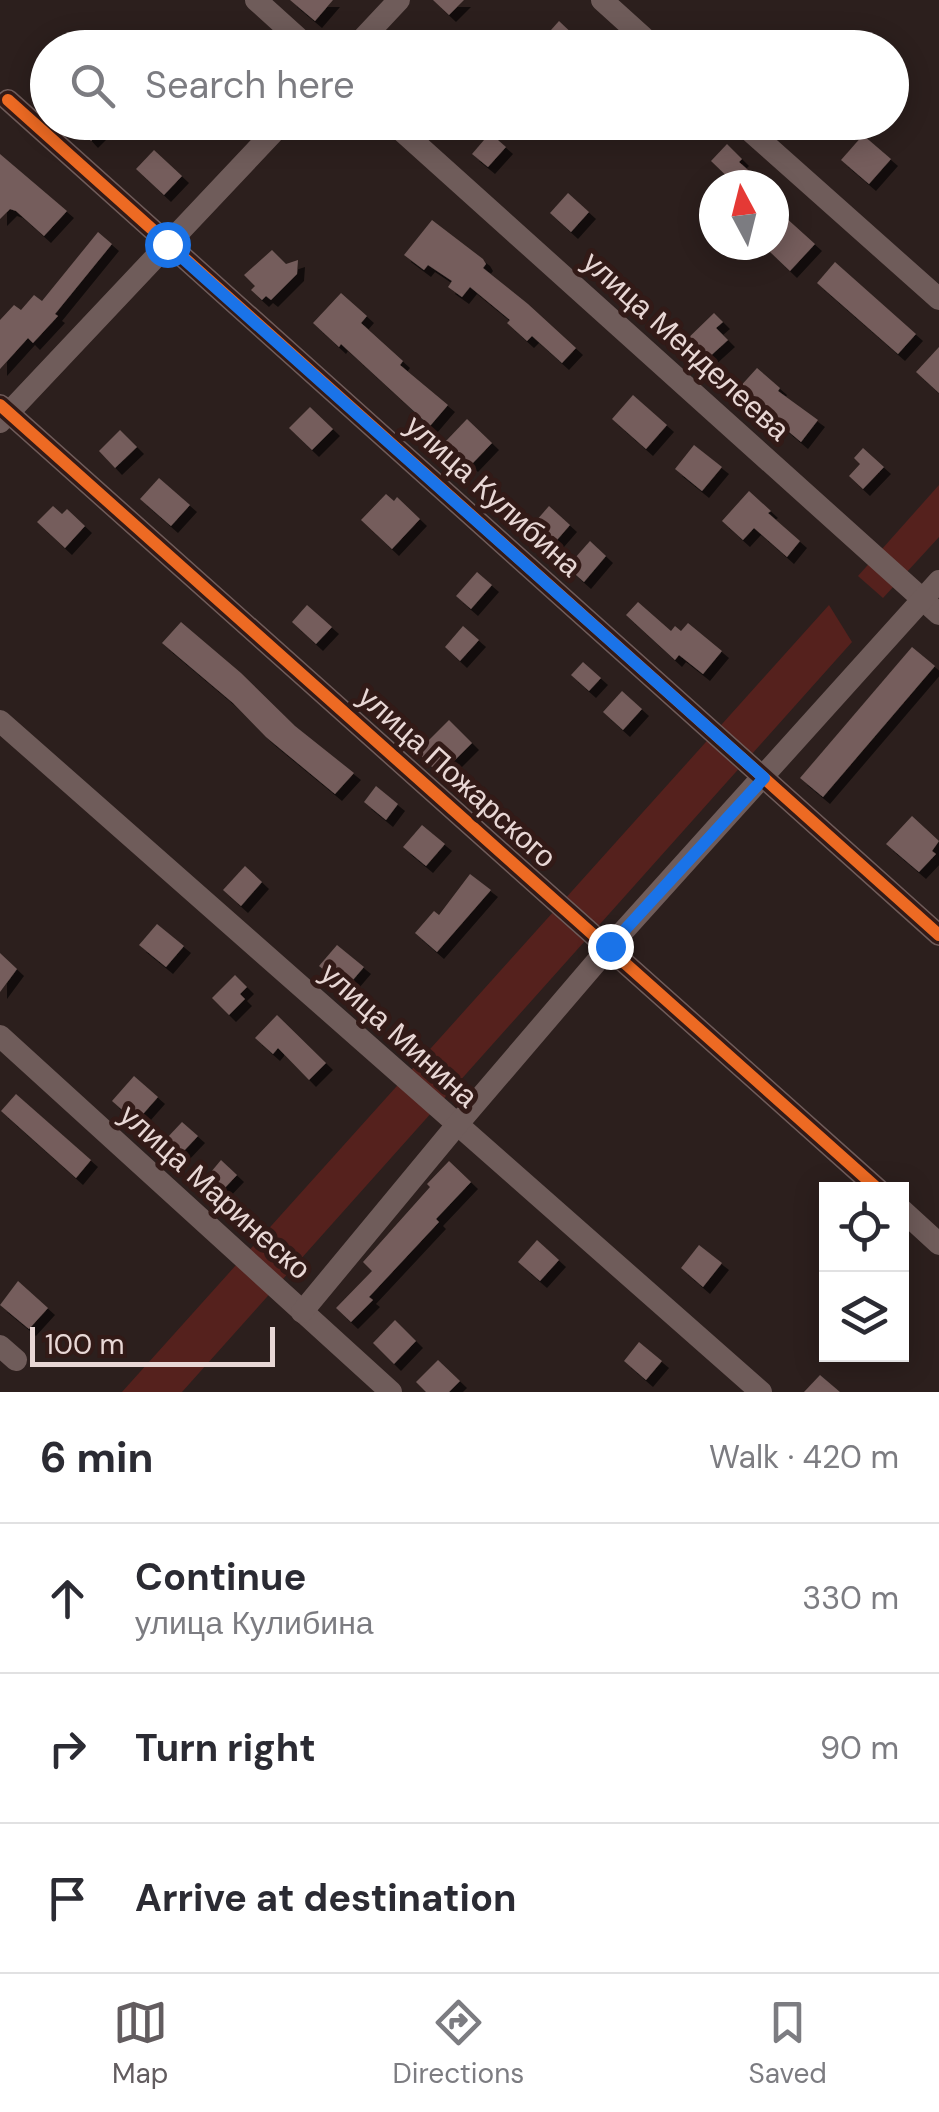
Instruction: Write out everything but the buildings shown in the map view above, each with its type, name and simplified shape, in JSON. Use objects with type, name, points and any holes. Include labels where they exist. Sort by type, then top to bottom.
[{"type":"street","points":[[256,0],[289,30]]},
{"type":"street","points":[[371,30],[399,0]]},
{"type":"street","points":[[602,0],[636,30]]},
{"type":"street","name":"улица Кулибина","points":[[8,100],[30,120]]},
{"type":"street","name":"улица Кулибина","points":[[52,140],[939,935]]},
{"type":"street","points":[[3,414],[266,140]]},
{"type":"street","name":"улица Менделеева","points":[[412,140],[931,607]]},
{"type":"street","points":[[760,140],[939,300]]},
{"type":"street","name":"улица Пожарского","points":[[3,414],[610,946],[870,1182]]},
{"type":"street","points":[[302,1312],[610,946],[764,778],[931,607],[939,582]]},
{"type":"street","name":"улица Минина","points":[[0,721],[761,1392]]},
{"type":"street","name":"улица Маринеско","points":[[0,1036],[391,1392]]},
{"type":"street","points":[[909,1216],[939,1244]]},
{"type":"shaded area","points":[[939,485],[939,537],[883,598],[858,576]]},
{"type":"shaded area","points":[[829,605],[852,642],[182,1392],[122,1392]]},
{"type":"cycle path","points":[[8,100],[30,120]]},
{"type":"cycle path","points":[[53,140],[939,935]]},
{"type":"cycle path","points":[[0,405],[870,1182]]},
{"type":"route","points":[[167,244],[764,778],[610,946]]}]
